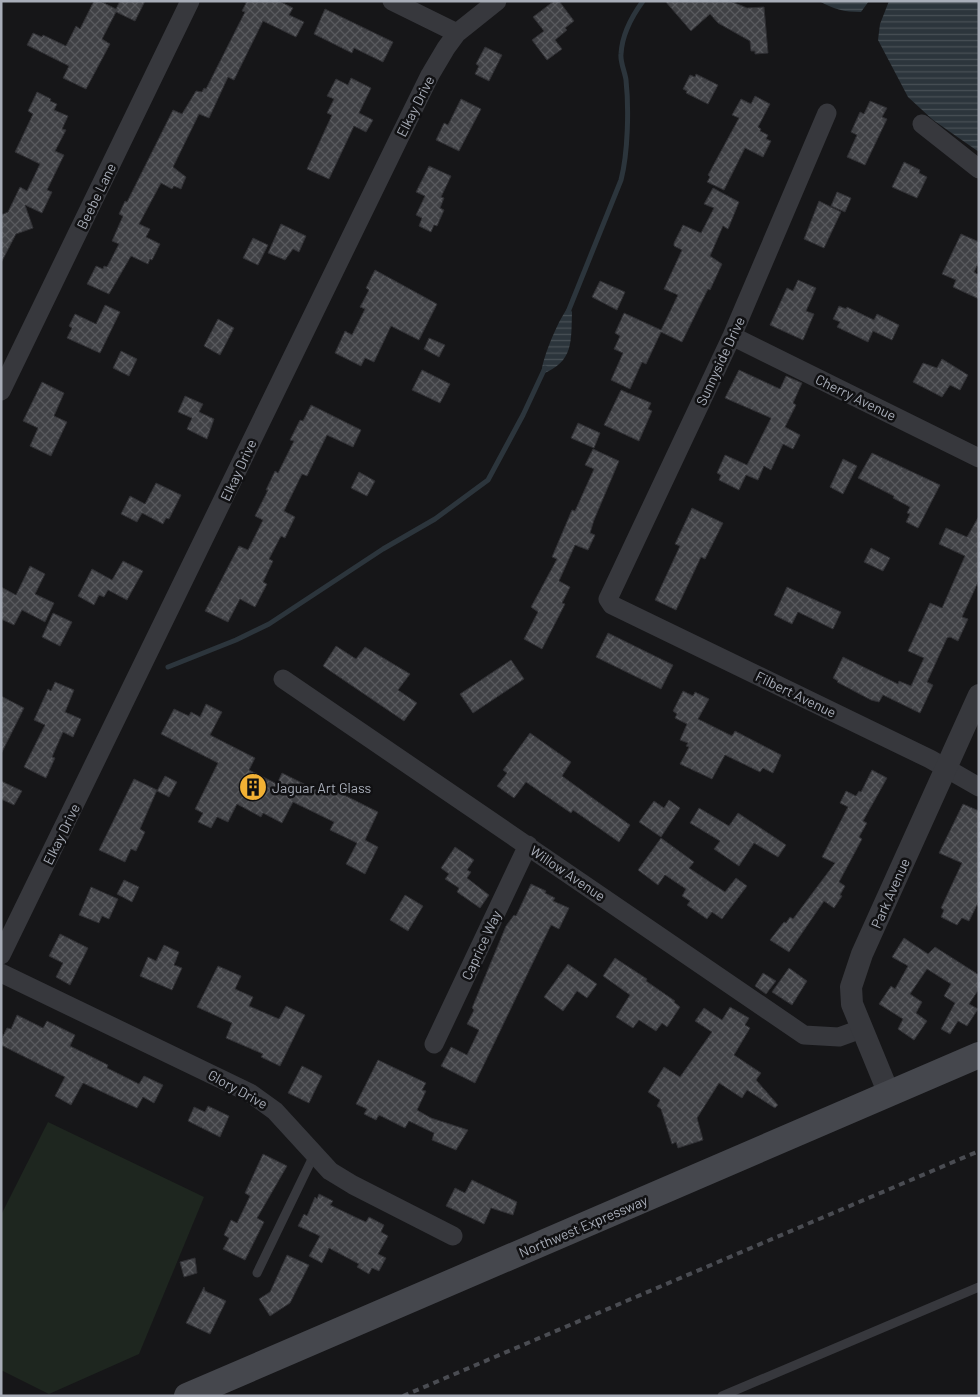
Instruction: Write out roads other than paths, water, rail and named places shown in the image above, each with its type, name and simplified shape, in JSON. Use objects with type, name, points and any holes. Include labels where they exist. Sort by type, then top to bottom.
[{"type":"main road","name":"Northwest Expressway","points":[[186,1396],[979,1055]]},
{"type":"street","name":"Beebe Lane","points":[[1,391],[190,1]]},
{"type":"street","points":[[392,1],[458,34]]},
{"type":"street","name":"Elkay Drive","points":[[1,955],[150,656],[304,330],[430,75],[446,48],[458,34],[496,1]]},
{"type":"street","name":"Sunnyside Drive","points":[[612,604],[608,599],[608,595],[732,336],[827,113]]},
{"type":"street","points":[[922,124],[979,169]]},
{"type":"street","name":"Cherry Avenue","points":[[732,336],[979,458]]},
{"type":"street","name":"Filbert Avenue","points":[[612,604],[946,768],[979,787]]},
{"type":"street","name":"Willow Avenue","points":[[283,679],[804,1035],[839,1037],[861,1029]]},
{"type":"street","name":"Park Avenue","points":[[889,1094],[861,1029],[852,1004],[850,987],[853,975],[979,695]]},
{"type":"street","name":"Caprice Way","points":[[434,1044],[528,845]]},
{"type":"street","name":"Glory Drive","points":[[1,972],[250,1093],[275,1111],[330,1171],[353,1186],[453,1236]]},
{"type":"lane","points":[[257,1273],[314,1155]]},
{"type":"lane","points":[[722,1396],[979,1287]]},
{"type":"waterway","points":[[568,312],[621,180],[628,117],[626,80],[621,57],[622,47],[628,26],[643,1]]},
{"type":"waterway","points":[[168,667],[236,640],[269,624],[383,549],[435,519],[488,480],[523,415],[545,368]]},
{"type":"railway","points":[[403,1396],[979,1151]]},
{"type":"place","name":"Jaguar Art Glass","points":[[253,787]]}]
